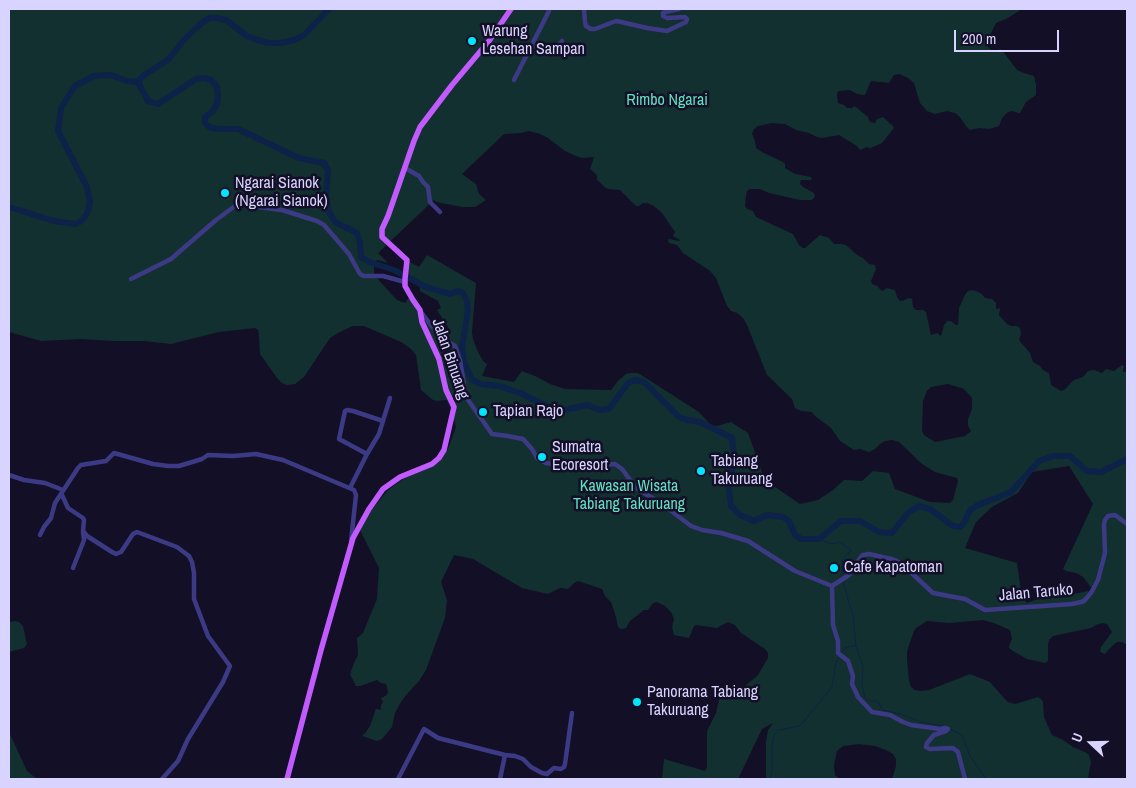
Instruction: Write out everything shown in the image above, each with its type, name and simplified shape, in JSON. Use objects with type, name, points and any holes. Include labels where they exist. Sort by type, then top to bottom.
[{"type":"main road","points":[[405,281],[407,260],[382,237],[382,232],[414,141],[420,127],[489,41],[511,9]]},
{"type":"main road","name":"Jalan Binuang","points":[[287,779],[353,538],[383,489],[400,478],[432,464],[444,450],[454,407],[446,390],[439,359],[422,322],[420,310],[408,292],[405,281]]},
{"type":"street","points":[[514,80],[549,11],[548,9]]},
{"type":"street","points":[[584,9],[586,26],[591,29],[616,21],[667,31],[686,22],[687,19],[685,17],[667,18],[663,14],[679,9]]},
{"type":"street","points":[[532,46],[554,48],[562,41]]},
{"type":"street","points":[[405,168],[419,176],[428,187],[430,202],[440,212]]},
{"type":"street","points":[[131,280],[171,259],[216,220],[235,206],[241,205],[282,210],[324,225],[344,247],[360,274],[383,276],[405,281]]},
{"type":"street","points":[[420,310],[440,336],[455,346],[460,360],[466,397],[492,434],[523,440],[537,458],[546,463],[560,465],[591,462],[616,464],[637,489],[662,504],[691,526],[748,541],[796,571],[832,586],[833,625],[838,641],[838,653],[848,661],[853,676],[852,684],[858,697],[872,712],[890,715],[911,725],[948,729],[946,732],[934,735],[926,747],[930,749],[953,748],[958,752],[965,779]]},
{"type":"street","points":[[350,488],[379,434],[390,398]]},
{"type":"street","points":[[367,454],[339,440],[343,415],[347,410],[383,421]]},
{"type":"street","points":[[40,535],[51,518],[54,506],[62,492],[81,465],[106,461],[114,453],[153,464],[168,466],[179,466],[202,459],[208,455],[233,456],[256,454],[283,460],[354,490],[356,495],[350,547]]},
{"type":"street","points":[[9,476],[45,483],[62,492],[68,508],[83,518],[84,540],[73,568]]},
{"type":"street","name":"Jalan Taruko","points":[[832,586],[852,573],[861,557],[871,554],[897,561],[934,593],[965,600],[984,610],[1072,604],[1087,598],[1098,580],[1104,553],[1105,520],[1108,516],[1115,515],[1127,524]]},
{"type":"street","points":[[83,531],[87,536],[116,554],[124,550],[133,534],[137,532],[177,547],[189,556],[194,573],[194,599],[208,636],[230,666],[188,739],[178,761],[162,779]]},
{"type":"street","points":[[398,779],[424,729],[438,738],[515,756],[523,759],[531,767],[545,774],[554,768],[564,767],[572,713]]},
{"type":"street","points":[[500,779],[505,755]]},
{"type":"green space","name":"Rimbo Ngarai","points":[[9,9],[1020,9],[1006,19],[996,23],[986,45],[994,52],[1002,50],[1017,70],[1034,76],[1036,95],[1026,102],[1020,113],[1008,112],[1002,118],[999,126],[989,129],[979,128],[970,130],[955,113],[947,111],[935,114],[927,111],[920,103],[914,83],[899,74],[894,75],[889,83],[871,81],[865,95],[857,94],[850,90],[839,91],[837,93],[838,103],[847,108],[856,107],[868,117],[870,122],[875,123],[877,119],[883,117],[894,128],[882,143],[861,150],[839,135],[817,137],[785,124],[772,123],[758,126],[752,134],[756,148],[783,162],[785,168],[795,174],[811,177],[812,179],[810,180],[801,180],[800,184],[814,193],[815,196],[811,200],[800,200],[760,189],[750,189],[747,191],[745,206],[753,211],[756,217],[793,234],[799,245],[803,248],[820,235],[829,238],[834,244],[846,245],[869,264],[875,265],[876,269],[871,281],[872,284],[882,291],[887,288],[895,290],[900,301],[912,299],[913,307],[916,310],[926,312],[931,335],[937,333],[941,336],[947,321],[958,325],[959,308],[967,292],[971,290],[976,291],[985,298],[992,299],[996,303],[996,309],[1000,308],[999,315],[1007,324],[1020,328],[1019,340],[1030,353],[1033,362],[1049,373],[1051,385],[1061,391],[1074,380],[1083,377],[1088,371],[1094,370],[1102,373],[1106,369],[1114,371],[1122,365],[1124,366],[1123,372],[1127,372],[1127,645],[1117,642],[1105,654],[1102,653],[1100,651],[1101,647],[1112,632],[1107,624],[1102,623],[1091,628],[1053,636],[1049,640],[1048,661],[1045,663],[1027,659],[1009,648],[1012,639],[1010,630],[994,623],[983,620],[949,623],[927,621],[914,631],[907,651],[909,681],[911,687],[915,690],[929,690],[970,674],[990,682],[1008,702],[1015,704],[1038,697],[1041,699],[1044,717],[1052,735],[1089,755],[1091,762],[1088,779],[892,779],[896,766],[896,759],[893,754],[875,746],[859,744],[843,746],[837,751],[834,766],[835,775],[839,779],[766,779],[766,742],[768,730],[773,723],[762,729],[738,779],[662,779],[664,759],[706,770],[707,731],[716,713],[720,695],[727,689],[745,686],[758,675],[768,658],[768,653],[765,649],[741,633],[735,625],[728,622],[717,628],[696,625],[689,638],[674,635],[672,627],[674,619],[671,612],[657,602],[630,621],[626,628],[621,629],[618,627],[611,602],[605,596],[602,589],[578,581],[568,589],[560,588],[548,594],[522,588],[473,559],[454,555],[441,582],[447,600],[445,618],[426,670],[401,702],[395,713],[392,727],[382,739],[377,741],[362,736],[370,726],[376,709],[381,710],[383,702],[381,698],[387,695],[388,692],[386,684],[377,680],[356,686],[350,674],[358,655],[357,638],[363,633],[377,599],[379,568],[360,530],[370,512],[387,491],[400,481],[434,463],[448,449],[456,427],[447,400],[433,400],[421,390],[416,355],[411,349],[403,343],[364,326],[353,326],[330,338],[304,377],[295,384],[287,385],[277,378],[260,354],[259,335],[258,330],[255,328],[219,332],[171,344],[81,339],[41,341],[9,332]],"holes":[[[529,131],[548,138],[565,151],[576,156],[582,158],[594,157],[590,169],[597,175],[597,180],[606,188],[620,190],[636,206],[647,203],[662,213],[675,232],[673,236],[680,240],[669,239],[669,243],[677,245],[683,253],[710,271],[716,278],[727,306],[731,311],[743,318],[747,325],[767,375],[792,399],[795,408],[801,411],[812,412],[831,428],[840,441],[854,450],[860,449],[869,452],[885,441],[899,442],[922,464],[935,472],[957,478],[958,481],[953,500],[950,503],[930,502],[895,489],[889,473],[873,471],[862,481],[844,480],[818,500],[800,504],[765,480],[748,433],[731,422],[717,426],[711,425],[699,412],[638,373],[626,374],[611,390],[565,389],[522,371],[514,382],[482,376],[487,364],[483,361],[477,350],[472,332],[476,283],[427,255],[419,267],[408,261],[406,274],[420,284],[420,291],[438,301],[441,308],[437,310],[450,330],[445,336],[437,331],[412,293],[405,303],[397,300],[374,275],[374,268],[377,260],[388,263],[378,253],[434,200],[462,207],[475,207],[486,200],[479,194],[476,184],[462,174],[504,134]],[[948,384],[964,389],[972,398],[972,409],[968,419],[968,426],[971,431],[965,436],[935,442],[924,435],[922,431],[923,401],[931,387]],[[1069,466],[1093,504],[1063,569],[1083,577],[1093,590],[1069,595],[1043,597],[1027,603],[1022,598],[1017,563],[965,548],[976,522],[992,507],[1018,493],[1032,472]]]},
{"type":"green space","points":[[15,621],[23,626],[27,644],[24,648],[9,652],[9,622]]},
{"type":"green space","points":[[9,732],[27,771],[37,779],[9,779]]},
{"type":"waterway","points":[[9,207],[54,221],[76,224],[87,214],[90,202],[87,187],[58,131],[61,108],[75,86],[94,76],[111,75],[127,81],[138,82],[144,75],[168,60],[183,41],[209,18],[226,20],[254,39],[268,43],[281,43],[304,35],[329,9]]},
{"type":"waterway","points":[[138,82],[148,101],[158,104],[196,79],[204,78],[211,80],[217,87],[218,95],[217,104],[213,111],[205,117],[205,123],[209,127],[238,129],[299,158],[324,163],[328,170],[326,196],[329,212],[335,222],[357,233],[361,257],[369,262],[394,270],[426,287],[450,294],[458,291],[463,293],[467,301],[468,311],[462,347],[464,362],[472,380],[481,384],[499,386],[520,393],[553,409],[564,410],[588,405],[599,410],[609,409],[628,383],[635,380],[644,382],[679,417],[700,422],[732,438],[734,455],[729,489],[731,506],[740,515],[754,521],[767,515],[783,517],[789,521],[795,535],[801,539],[819,539],[841,521],[860,521],[879,532],[892,533],[908,513],[919,506],[930,509],[953,526],[960,527],[970,510],[1011,492],[1039,461],[1053,456],[1070,456],[1087,471],[1101,472],[1127,459]]},
{"type":"waterway","points":[[819,539],[831,544],[840,542],[851,550],[842,560],[842,578]]},
{"type":"waterway","points":[[841,654],[845,648],[856,645],[853,616],[843,582]]},
{"type":"waterway","points":[[856,646],[863,667],[862,684],[865,698],[870,701],[877,701],[883,710],[921,722],[944,726]]},
{"type":"waterway","points":[[770,779],[774,735],[779,730],[800,726],[832,687],[836,663],[839,657]]},
{"type":"waterway","points":[[950,729],[962,735],[970,756],[986,779]]},
{"type":"place","name":"Warung Lesehan Sampan","points":[[472,41]]},
{"type":"place","name":"Ngarai Sianok (Ngarai Sianok)","points":[[225,193]]},
{"type":"place","name":"Tapian Rajo","points":[[483,412]]},
{"type":"place","name":"Sumatra Ecoresort","points":[[542,457]]},
{"type":"place","name":"Tabiang Takuruang","points":[[701,471]]},
{"type":"place","name":"Cafe Kapatoman","points":[[834,568]]},
{"type":"place","name":"Panorama Tabiang Takuruang","points":[[637,702]]},
{"type":"park label","name":"Kawasan Wisata Tabiang Takuruang","points":[[629,496]]}]
